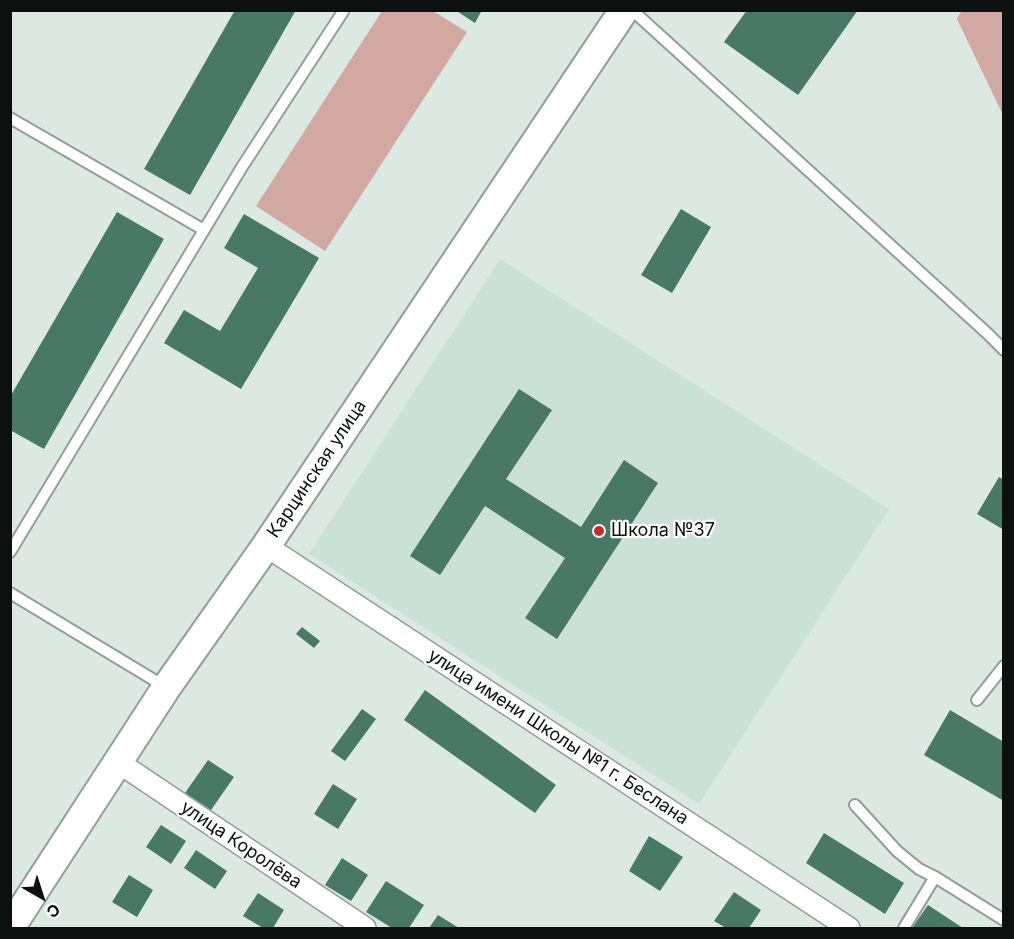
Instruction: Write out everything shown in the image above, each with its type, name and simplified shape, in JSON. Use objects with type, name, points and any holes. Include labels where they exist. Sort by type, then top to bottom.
[{"type":"main road","name":"Карцинская улица","points":[[10,928],[166,688],[266,546],[624,10]]},
{"type":"street","name":"улица имени Школы №1 г. Беслана","points":[[266,546],[849,928]]},
{"type":"street","name":"улица Королёва","points":[[118,762],[365,928]]},
{"type":"lane","points":[[10,552],[242,167],[344,10]]},
{"type":"lane","points":[[632,10],[1004,351]]},
{"type":"lane","points":[[10,118],[204,230]]},
{"type":"lane","points":[[10,593],[166,688]]},
{"type":"lane","points":[[977,700],[1004,666]]},
{"type":"lane","points":[[855,805],[897,851],[919,869],[1004,920]]},
{"type":"lane","points":[[904,928],[935,877]]},
{"type":"shaded area","points":[[382,11],[433,11],[467,32],[325,251],[256,206]]},
{"type":"shaded area","points":[[961,11],[1003,11],[1003,115],[957,19]]},
{"type":"shaded area","name":"Школа №37","points":[[500,259],[889,509],[699,804],[309,554]]},
{"type":"building","points":[[235,10],[296,10],[190,195],[144,169]]},
{"type":"building","points":[[455,10],[482,10],[475,23]]},
{"type":"building","points":[[747,10],[858,10],[798,95],[724,42]]},
{"type":"building","points":[[681,209],[711,227],[672,293],[641,275]]},
{"type":"building","points":[[117,212],[164,239],[44,449],[10,430],[10,397]]},
{"type":"building","points":[[244,214],[319,258],[241,389],[164,343],[184,310],[220,331],[258,268],[224,248]]},
{"type":"building","points":[[519,389],[552,410],[506,479],[581,527],[624,460],[658,483],[557,639],[525,618],[565,558],[485,506],[440,575],[410,556]]},
{"type":"building","points":[[999,477],[1004,480],[1004,530],[977,514]]},
{"type":"building","points":[[302,627],[320,641],[314,648],[296,634]]},
{"type":"building","points":[[425,690],[556,785],[535,813],[404,720]]},
{"type":"building","points":[[362,709],[376,719],[345,761],[331,751]]},
{"type":"building","points":[[950,710],[1004,742],[1004,801],[924,755]]},
{"type":"building","points":[[208,760],[234,777],[211,810],[185,793]]},
{"type":"building","points":[[333,784],[357,799],[338,829],[314,814]]},
{"type":"building","points":[[161,825],[186,841],[171,864],[146,847]]},
{"type":"building","points":[[824,833],[904,883],[885,914],[806,863]]},
{"type":"building","points":[[649,836],[683,857],[660,891],[629,871]]},
{"type":"building","points":[[196,850],[227,871],[215,889],[184,868]]},
{"type":"building","points":[[342,858],[368,875],[351,901],[325,885]]},
{"type":"building","points":[[129,875],[153,890],[137,917],[112,902]]},
{"type":"building","points":[[386,881],[424,905],[409,928],[392,928],[366,912]]},
{"type":"building","points":[[734,892],[761,910],[749,928],[726,928],[714,921]]},
{"type":"building","points":[[258,893],[284,910],[273,928],[263,928],[243,916]]},
{"type":"building","points":[[928,905],[963,928],[912,928]]},
{"type":"building","points":[[438,915],[459,928],[429,928]]},
{"type":"place","name":"Школа №37","points":[[599,531]]}]
